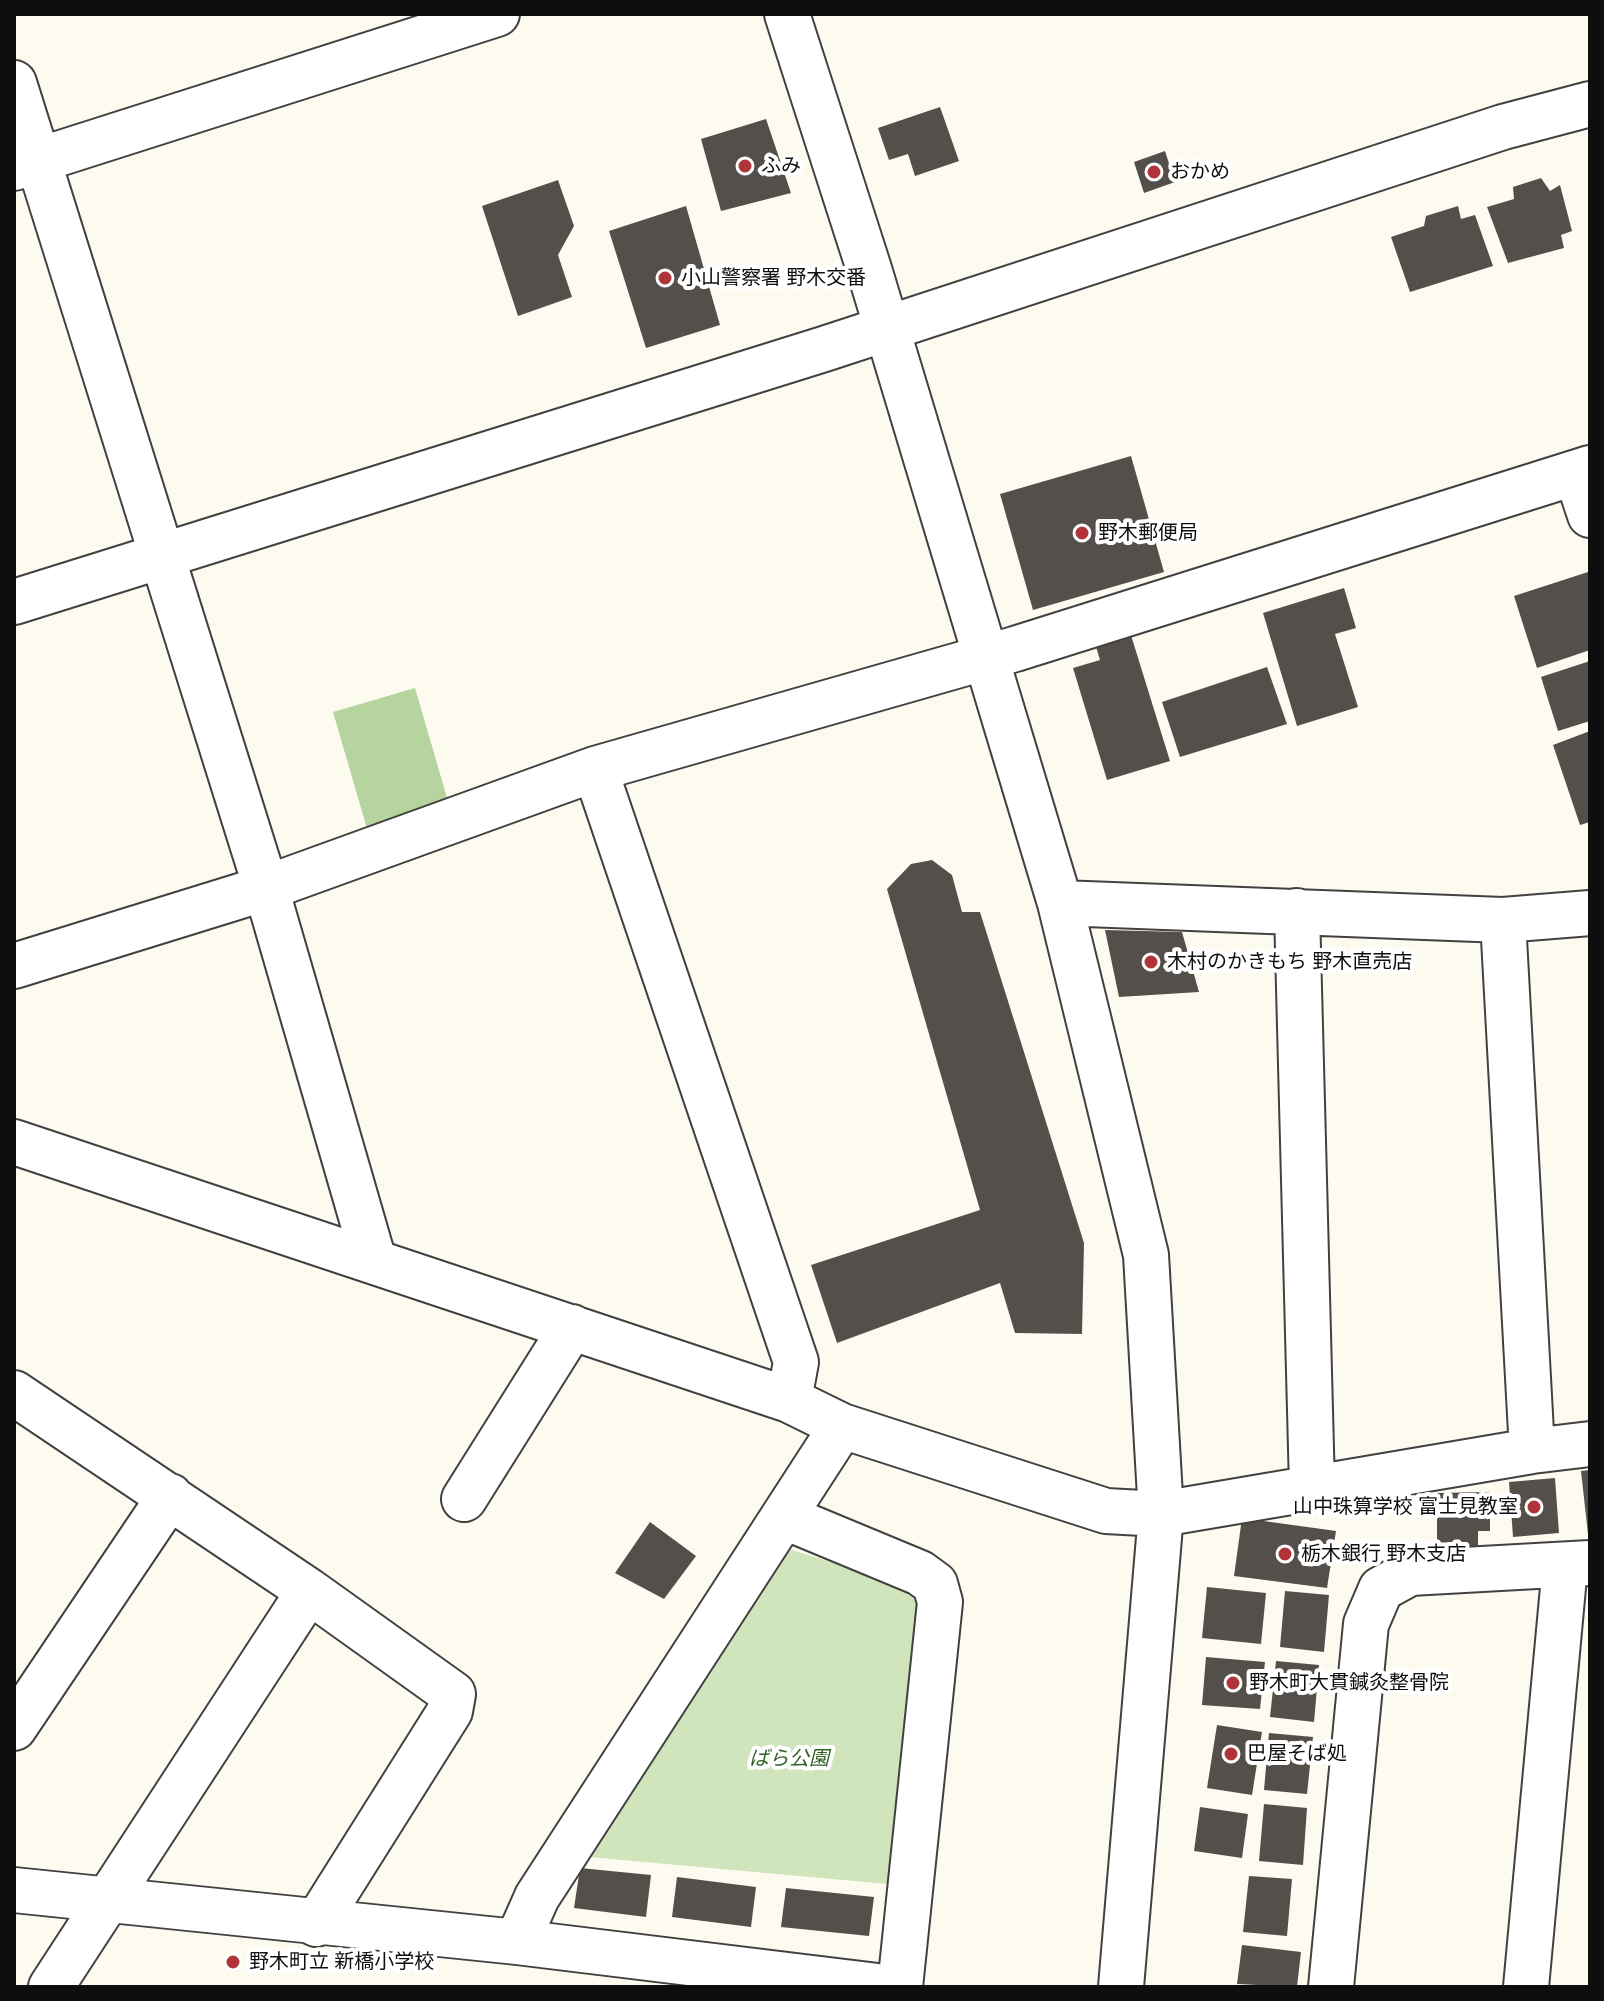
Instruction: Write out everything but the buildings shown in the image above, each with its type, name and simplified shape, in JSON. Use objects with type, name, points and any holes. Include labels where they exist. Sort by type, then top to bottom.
[{"type":"street","points":[[26,165],[497,14]]},
{"type":"street","points":[[787,14],[1060,903],[1146,1255],[1161,1514],[1121,1987]]},
{"type":"street","points":[[14,83],[26,165],[161,555],[266,888],[374,1261]]},
{"type":"street","points":[[14,602],[885,327],[1503,127],[1590,104]]},
{"type":"street","points":[[14,966],[266,888],[595,769],[985,657],[1583,471],[1590,515]]},
{"type":"street","points":[[595,769],[796,1362],[789,1400]]},
{"type":"street","points":[[1060,903],[1503,920],[1590,913]]},
{"type":"street","points":[[1297,911],[1312,1487]]},
{"type":"street","points":[[1503,920],[1532,1451]]},
{"type":"street","points":[[14,1142],[789,1400],[842,1426],[1106,1511],[1161,1514],[1532,1451],[1590,1444]]},
{"type":"street","points":[[464,1499],[572,1327]]},
{"type":"street","points":[[15,1395],[170,1496],[453,1694],[450,1711],[316,1924]]},
{"type":"street","points":[[517,1942],[537,1897],[842,1426]]},
{"type":"street","points":[[14,1728],[170,1496]]},
{"type":"street","points":[[785,1517],[920,1573],[935,1584],[940,1602],[900,1987]]},
{"type":"street","points":[[1331,1987],[1366,1624],[1381,1589],[1410,1573],[1577,1565],[1526,1987]]},
{"type":"street","points":[[51,1987],[309,1591]]},
{"type":"street","points":[[14,1890],[316,1924],[517,1942],[886,1987]]},
{"type":"green space","points":[[415,688],[450,808],[368,832],[333,712]]},
{"type":"green space","name":"ばら公園","points":[[789,1549],[904,1585],[923,1607],[887,1884],[589,1857]]},
{"type":"place","name":"ふみ","points":[[745,166]]},
{"type":"place","name":"おかめ","points":[[1154,172]]},
{"type":"place","name":"小山警察署 野木交番","points":[[665,278]]},
{"type":"place","name":"野木郵便局","points":[[1082,533]]},
{"type":"place","name":"木村のかきもち 野木直売店","points":[[1151,962]]},
{"type":"place","name":"山中珠算学校 富士見教室","points":[[1534,1507]]},
{"type":"place","name":"栃木銀行 野木支店","points":[[1285,1554]]},
{"type":"place","name":"野木町大貫鍼灸整骨院","points":[[1233,1683]]},
{"type":"place","name":"巴屋そば処","points":[[1231,1754]]},
{"type":"place","name":"野木町立 新橋小学校","points":[[233,1962]]}]
